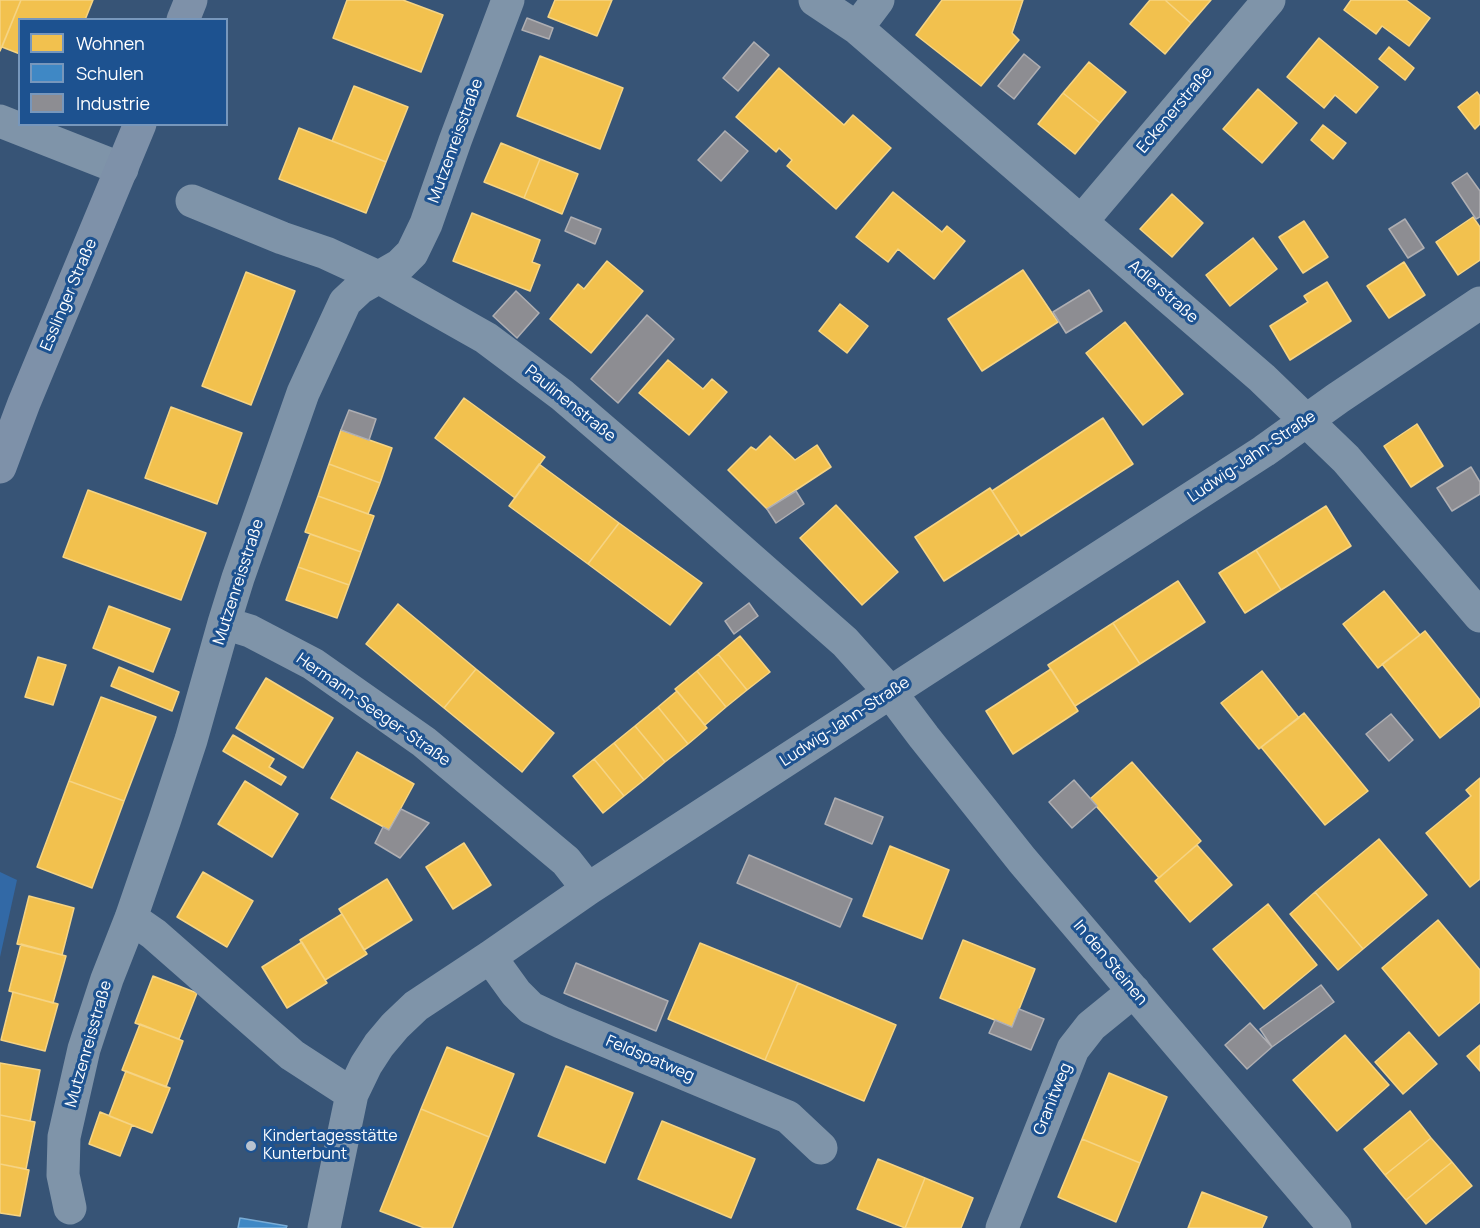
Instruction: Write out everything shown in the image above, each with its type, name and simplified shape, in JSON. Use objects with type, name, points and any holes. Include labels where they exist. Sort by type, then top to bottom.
[{"type":"main road","points":[[184,18],[191,0]]},
{"type":"main road","name":"Esslinger Straße","points":[[0,467],[24,403],[139,126]]},
{"type":"street","name":"Mutzenreisstraße","points":[[70,1208],[63,1175],[64,1137],[84,1049],[106,979],[131,918],[191,740],[224,623],[303,393],[345,302],[360,288],[400,265],[412,253],[426,225],[458,131],[508,0]]},
{"type":"street","name":"Adlerstraße","points":[[815,0],[857,28],[1262,378],[1346,459],[1480,616]]},
{"type":"street","points":[[857,28],[878,0]]},
{"type":"street","name":"Eckenerstraße","points":[[1082,222],[1269,0]]},
{"type":"street","points":[[0,121],[122,169]]},
{"type":"street","name":"Paulinenstraße","points":[[192,201],[282,238],[326,253],[378,277],[486,338],[562,395],[661,480],[845,642],[890,692]]},
{"type":"street","name":"Ludwig-Jahn-Straße","points":[[324,1228],[352,1094],[366,1065],[395,1026],[416,1006],[890,692],[1264,451],[1306,420],[1480,303]]},
{"type":"street","name":"Hermann-Seeger-Straße","points":[[224,623],[250,631],[313,664],[424,742],[566,861],[588,890]]},
{"type":"street","name":"In den Steinen","points":[[890,692],[1022,860],[1335,1228]]},
{"type":"street","points":[[131,918],[154,934],[292,1055],[352,1094]]},
{"type":"street","name":"Feldspatweg","points":[[490,957],[516,993],[531,1008],[788,1117],[821,1148]]},
{"type":"street","name":"Granitweg","points":[[1002,1228],[1073,1049],[1091,1026],[1134,991]]},
{"type":"shaded area","points":[[0,872],[17,880],[0,957]]},
{"type":"building: Wohnen","points":[[0,0],[21,0],[0,51]]},
{"type":"building: Wohnen","points":[[21,0],[93,0],[86,18],[18,18],[18,53],[2,47]]},
{"type":"building: Wohnen","points":[[347,0],[403,0],[443,15],[421,72],[333,38]]},
{"type":"building: Wohnen","points":[[555,0],[612,0],[597,36],[548,17]]},
{"type":"building: Wohnen","points":[[942,0],[1023,0],[1012,33],[1019,40],[981,86],[916,35]]},
{"type":"building: Wohnen","points":[[1150,0],[1165,0],[1191,23],[1165,54],[1130,24]]},
{"type":"building: Wohnen","points":[[1165,0],[1211,0],[1191,23]]},
{"type":"building: Wohnen","points":[[1351,0],[1406,0],[1430,18],[1409,46],[1382,26],[1376,34],[1344,10]]},
{"type":"building: Wohnen","points":[[1319,38],[1378,87],[1356,113],[1335,95],[1324,108],[1287,77]]},
{"type":"building: Wohnen","points":[[1389,47],[1414,68],[1405,80],[1379,59]]},
{"type":"building: Wohnen","points":[[540,56],[623,88],[600,149],[517,116]]},
{"type":"building: Wohnen","points":[[1089,62],[1126,92],[1100,123],[1063,93]]},
{"type":"building: Wohnen","points":[[779,68],[844,125],[853,115],[891,148],[836,209],[787,166],[792,160],[779,148],[776,152],[736,117]]},
{"type":"building: Wohnen","points":[[354,86],[408,107],[386,162],[332,141]]},
{"type":"building: Wohnen","points":[[1258,89],[1297,123],[1262,163],[1223,129]]},
{"type":"building: Wohnen","points":[[1477,92],[1480,96],[1480,124],[1475,129],[1458,107]]},
{"type":"building: Wohnen","points":[[1063,93],[1100,123],[1075,154],[1038,124]]},
{"type":"building: Wohnen","points":[[1323,125],[1346,143],[1333,159],[1311,140]]},
{"type":"building: Wohnen","points":[[299,128],[386,162],[366,213],[279,179]]},
{"type":"building: Wohnen","points":[[501,143],[540,159],[524,198],[484,182]]},
{"type":"building: Wohnen","points":[[540,159],[578,174],[562,214],[524,198]]},
{"type":"building: Wohnen","points":[[893,192],[942,232],[947,226],[965,241],[934,279],[898,249],[888,262],[856,237]]},
{"type":"building: Wohnen","points":[[1172,194],[1203,223],[1172,257],[1140,229]]},
{"type":"building: Wohnen","points":[[472,213],[540,240],[532,262],[540,265],[530,291],[453,261]]},
{"type":"building: Wohnen","points":[[1473,217],[1480,227],[1480,260],[1458,275],[1436,242]]},
{"type":"building: Wohnen","points":[[1304,221],[1328,257],[1303,273],[1279,237]]},
{"type":"building: Wohnen","points":[[1253,238],[1277,269],[1230,306],[1206,275]]},
{"type":"building: Wohnen","points":[[607,261],[643,291],[591,353],[550,319],[578,284],[584,289]]},
{"type":"building: Wohnen","points":[[1404,262],[1425,295],[1389,318],[1367,286]]},
{"type":"building: Wohnen","points":[[1023,270],[1058,322],[982,371],[948,319]]},
{"type":"building: Wohnen","points":[[246,272],[295,291],[251,405],[202,386]]},
{"type":"building: Wohnen","points":[[1327,282],[1351,321],[1290,360],[1270,326],[1308,302],[1304,296]]},
{"type":"building: Wohnen","points":[[840,304],[868,326],[847,353],[819,331]]},
{"type":"building: Wohnen","points":[[1125,322],[1183,394],[1143,425],[1086,353]]},
{"type":"building: Wohnen","points":[[668,360],[703,389],[712,379],[727,392],[689,435],[639,393]]},
{"type":"building: Wohnen","points":[[464,398],[545,457],[515,498],[435,438]]},
{"type":"building: Wohnen","points":[[171,407],[242,433],[217,504],[145,478]]},
{"type":"building: Wohnen","points":[[1103,418],[1133,464],[1021,536],[992,491]]},
{"type":"building: Wohnen","points":[[1417,424],[1443,466],[1411,487],[1384,446]]},
{"type":"building: Wohnen","points":[[341,430],[392,448],[380,483],[329,464]]},
{"type":"building: Wohnen","points":[[770,436],[795,460],[817,445],[831,467],[767,509],[728,470],[751,447],[756,450]]},
{"type":"building: Wohnen","points":[[329,464],[380,483],[368,514],[318,496]]},
{"type":"building: Wohnen","points":[[539,464],[619,523],[588,564],[509,506]]},
{"type":"building: Wohnen","points":[[990,488],[1019,533],[944,581],[915,537]]},
{"type":"building: Wohnen","points":[[88,490],[206,533],[181,600],[63,557]]},
{"type":"building: Wohnen","points":[[318,496],[374,516],[361,552],[305,532]]},
{"type":"building: Wohnen","points":[[836,505],[898,572],[862,605],[800,538]]},
{"type":"building: Wohnen","points":[[1326,506],[1351,546],[1281,590],[1256,550]]},
{"type":"building: Wohnen","points":[[619,523],[702,583],[670,625],[588,564]]},
{"type":"building: Wohnen","points":[[310,534],[361,552],[349,585],[298,567]]},
{"type":"building: Wohnen","points":[[1256,550],[1281,590],[1245,613],[1219,573]]},
{"type":"building: Wohnen","points":[[298,567],[349,585],[337,618],[286,600]]},
{"type":"building: Wohnen","points":[[1178,581],[1205,622],[1140,664],[1113,623]]},
{"type":"building: Wohnen","points":[[1384,591],[1420,635],[1378,668],[1343,624]]},
{"type":"building: Wohnen","points":[[398,604],[476,669],[444,708],[366,644]]},
{"type":"building: Wohnen","points":[[109,606],[170,629],[153,672],[93,648]]},
{"type":"building: Wohnen","points":[[1113,623],[1140,664],[1075,706],[1048,665]]},
{"type":"building: Wohnen","points":[[1425,631],[1480,700],[1480,706],[1440,738],[1382,664]]},
{"type":"building: Wohnen","points":[[740,636],[770,672],[747,690],[718,654]]},
{"type":"building: Wohnen","points":[[718,654],[747,690],[726,707],[697,671]]},
{"type":"building: Wohnen","points":[[38,657],[66,665],[53,705],[25,697]]},
{"type":"building: Wohnen","points":[[119,667],[179,692],[172,711],[111,686]]},
{"type":"building: Wohnen","points":[[476,669],[554,733],[522,772],[444,708]]},
{"type":"building: Wohnen","points":[[1051,669],[1078,711],[1013,754],[986,711]]},
{"type":"building: Wohnen","points":[[697,671],[726,707],[705,725],[675,689]]},
{"type":"building: Wohnen","points":[[1262,671],[1299,718],[1259,749],[1221,703]]},
{"type":"building: Wohnen","points":[[266,678],[333,718],[303,768],[236,728]]},
{"type":"building: Wohnen","points":[[677,691],[707,728],[688,744],[658,707]]},
{"type":"building: Wohnen","points":[[101,697],[156,717],[124,801],[69,781]]},
{"type":"building: Wohnen","points":[[658,707],[688,744],[665,762],[635,726]]},
{"type":"building: Wohnen","points":[[1304,713],[1368,791],[1325,825],[1261,747]]},
{"type":"building: Wohnen","points":[[635,726],[665,762],[644,780],[614,743]]},
{"type":"building: Wohnen","points":[[233,735],[274,759],[269,767],[286,777],[281,785],[223,751]]},
{"type":"building: Wohnen","points":[[614,743],[644,780],[624,796],[594,759]]},
{"type":"building: Wohnen","points":[[357,752],[414,784],[389,830],[331,798]]},
{"type":"building: Wohnen","points":[[594,759],[624,796],[603,813],[573,776]]},
{"type":"building: Wohnen","points":[[1132,762],[1201,841],[1159,878],[1090,799]]},
{"type":"building: Wohnen","points":[[1480,778],[1480,879],[1470,887],[1426,833],[1471,796],[1466,790]]},
{"type":"building: Wohnen","points":[[69,781],[124,801],[92,888],[37,867]]},
{"type":"building: Wohnen","points":[[245,781],[298,814],[272,857],[218,824]]},
{"type":"building: Wohnen","points":[[1379,839],[1427,895],[1363,949],[1315,892]]},
{"type":"building: Wohnen","points":[[464,843],[491,885],[453,909],[426,867]]},
{"type":"building: Wohnen","points":[[1197,845],[1232,885],[1190,922],[1155,881]]},
{"type":"building: Wohnen","points":[[890,846],[949,870],[922,939],[863,916]]},
{"type":"building: Wohnen","points":[[203,872],[253,901],[227,947],[177,917]]},
{"type":"building: Wohnen","points":[[387,879],[412,920],[364,950],[339,909]]},
{"type":"building: Wohnen","points":[[1315,892],[1363,949],[1338,970],[1290,914]]},
{"type":"building: Wohnen","points":[[29,896],[74,908],[62,955],[17,944]]},
{"type":"building: Wohnen","points":[[1268,904],[1317,965],[1264,1009],[1213,949]]},
{"type":"building: Wohnen","points":[[342,914],[367,954],[325,980],[300,940]]},
{"type":"building: Wohnen","points":[[1438,920],[1480,970],[1480,1002],[1439,1036],[1382,968]]},
{"type":"building: Wohnen","points":[[963,940],[1035,969],[1012,1027],[940,998]]},
{"type":"building: Wohnen","points":[[302,942],[327,983],[287,1008],[262,967]]},
{"type":"building: Wohnen","points":[[700,943],[798,983],[765,1060],[668,1019]]},
{"type":"building: Wohnen","points":[[21,944],[66,956],[53,1003],[9,991]]},
{"type":"building: Wohnen","points":[[153,976],[197,993],[179,1039],[135,1023]]},
{"type":"building: Wohnen","points":[[798,983],[896,1025],[864,1101],[765,1060]]},
{"type":"building: Wohnen","points":[[13,992],[58,1004],[45,1051],[1,1040]]},
{"type":"building: Wohnen","points":[[140,1024],[183,1041],[166,1087],[122,1070]]},
{"type":"building: Wohnen","points":[[1409,1032],[1437,1064],[1403,1094],[1375,1062]]},
{"type":"building: Wohnen","points":[[1345,1035],[1389,1085],[1337,1131],[1293,1080]]},
{"type":"building: Wohnen","points":[[1480,1045],[1480,1071],[1467,1056]]},
{"type":"building: Wohnen","points":[[447,1047],[514,1074],[489,1137],[421,1109]]},
{"type":"building: Wohnen","points":[[0,1063],[40,1070],[30,1121],[0,1115]]},
{"type":"building: Wohnen","points":[[566,1066],[633,1093],[605,1163],[538,1136]]},
{"type":"building: Wohnen","points":[[126,1071],[170,1088],[152,1133],[109,1116]]},
{"type":"building: Wohnen","points":[[1109,1073],[1167,1097],[1140,1163],[1082,1139]]},
{"type":"building: Wohnen","points":[[421,1109],[489,1137],[452,1228],[424,1228],[380,1211]]},
{"type":"building: Wohnen","points":[[1410,1111],[1431,1138],[1385,1175],[1364,1149]]},
{"type":"building: Wohnen","points":[[100,1112],[132,1125],[120,1156],[89,1144]]},
{"type":"building: Wohnen","points":[[0,1115],[35,1122],[26,1169],[0,1164]]},
{"type":"building: Wohnen","points":[[662,1121],[755,1159],[731,1218],[638,1179]]},
{"type":"building: Wohnen","points":[[1431,1138],[1452,1162],[1406,1200],[1385,1175]]},
{"type":"building: Wohnen","points":[[1082,1139],[1140,1163],[1116,1222],[1058,1197]]},
{"type":"building: Wohnen","points":[[878,1159],[925,1178],[905,1228],[857,1209]]},
{"type":"building: Wohnen","points":[[1452,1162],[1472,1186],[1426,1224],[1406,1200]]},
{"type":"building: Wohnen","points":[[0,1164],[29,1170],[20,1216],[0,1213]]},
{"type":"building: Wohnen","points":[[925,1178],[973,1198],[961,1228],[905,1228]]},
{"type":"building: Wohnen","points":[[1202,1192],[1267,1217],[1262,1228],[1188,1228]]},
{"type":"building: Schulen","points":[[240,1218],[287,1226],[286,1228],[238,1228]]},
{"type":"building: Industrie","points":[[527,18],[553,28],[549,39],[522,30]]},
{"type":"building: Industrie","points":[[754,42],[769,55],[738,91],[723,78]]},
{"type":"building: Industrie","points":[[1024,54],[1040,67],[1014,99],[998,86]]},
{"type":"building: Industrie","points":[[725,131],[748,151],[721,181],[698,160]]},
{"type":"building: Industrie","points":[[1467,173],[1480,191],[1480,217],[1476,219],[1452,183]]},
{"type":"building: Industrie","points":[[571,217],[601,229],[595,244],[565,231]]},
{"type":"building: Industrie","points":[[1405,219],[1424,248],[1408,258],[1389,229]]},
{"type":"building: Industrie","points":[[1089,290],[1102,311],[1066,333],[1053,312]]},
{"type":"building: Industrie","points":[[516,291],[539,313],[517,338],[493,316]]},
{"type":"building: Industrie","points":[[647,315],[674,339],[618,403],[591,379]]},
{"type":"building: Industrie","points":[[349,410],[376,419],[369,440],[341,430]]},
{"type":"building: Industrie","points":[[1471,467],[1480,482],[1480,494],[1452,511],[1437,488]]},
{"type":"building: Industrie","points":[[796,491],[804,504],[776,523],[767,509]]},
{"type":"building: Industrie","points":[[749,603],[758,616],[734,634],[725,621]]},
{"type":"building: Industrie","points":[[1391,714],[1413,740],[1389,761],[1366,734]]},
{"type":"building: Industrie","points":[[1074,780],[1097,806],[1072,828],[1049,802]]},
{"type":"building: Industrie","points":[[835,798],[883,817],[872,844],[825,824]]},
{"type":"building: Industrie","points":[[401,809],[429,823],[400,858],[375,843],[383,827],[389,830]]},
{"type":"building: Industrie","points":[[749,855],[852,899],[840,927],[737,883]]},
{"type":"building: Industrie","points":[[576,963],[668,1001],[656,1031],[564,993]]},
{"type":"building: Industrie","points":[[1321,985],[1334,1002],[1272,1047],[1260,1029]]},
{"type":"building: Industrie","points":[[1019,1009],[1044,1019],[1031,1050],[989,1033],[995,1020],[1012,1027]]},
{"type":"building: Industrie","points":[[1250,1023],[1272,1047],[1247,1069],[1225,1045]]},
{"type":"place","name":"Kindertagesstätte Kunterbunt","points":[[251,1146]]}]
